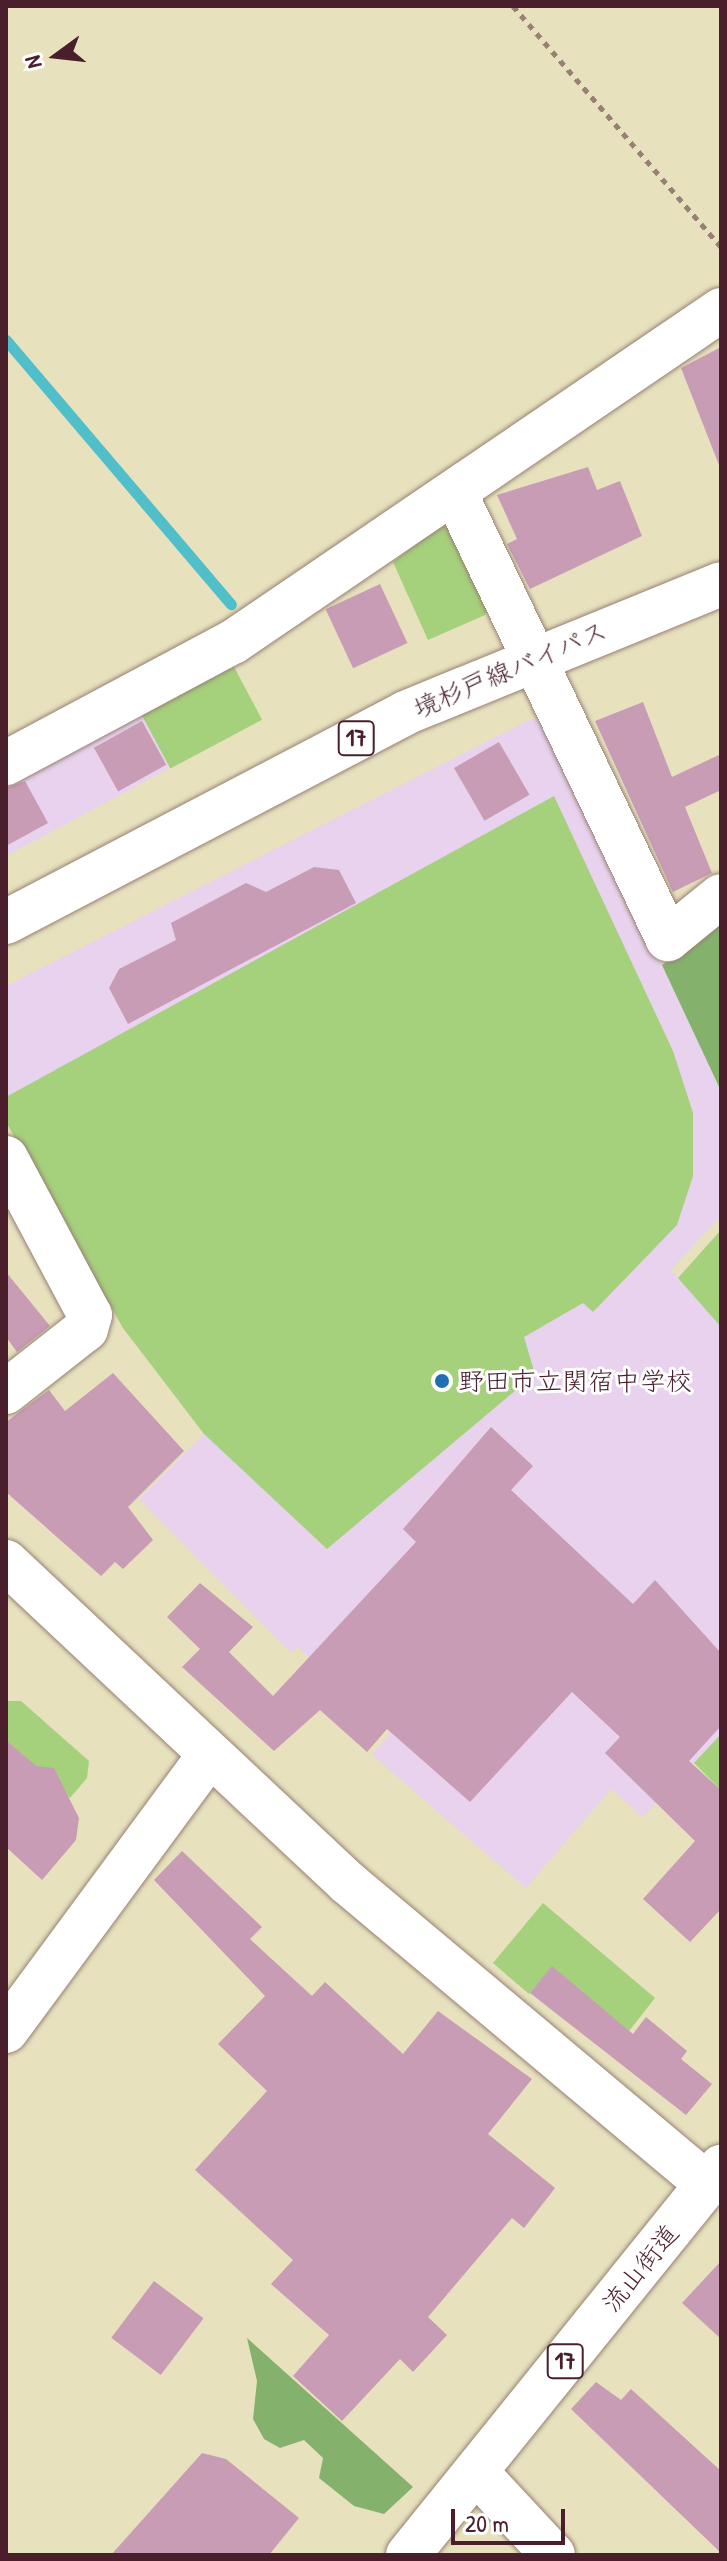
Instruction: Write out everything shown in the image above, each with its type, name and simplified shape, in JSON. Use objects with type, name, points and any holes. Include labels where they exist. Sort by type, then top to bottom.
[{"type":"street","points":[[6,763],[233,642],[456,495],[721,310]]},
{"type":"street","points":[[456,495],[537,656],[668,939],[721,896]]},
{"type":"street","name":"境杉戸線バイパス","points":[[6,922],[392,720],[537,656],[721,584]]},
{"type":"street","points":[[6,1158],[90,1315],[86,1329],[6,1392]]},
{"type":"street","points":[[6,1562],[209,1756],[714,2176]]},
{"type":"street","points":[[6,2031],[209,1756]]},
{"type":"street","name":"流山街道","points":[[408,2555],[714,2176]]},
{"type":"street","points":[[476,2472],[553,2555]]},
{"type":"path","points":[[513,6],[721,247]]},
{"type":"shaded area","points":[[141,713],[170,768],[6,856],[6,786]]},
{"type":"shaded area","name":"野田市立関宿中学校","points":[[531,719],[550,724],[721,1091],[721,1216],[671,1270],[721,1327],[721,1734],[643,1817],[611,1789],[526,1888],[372,1755],[390,1733],[298,1647],[291,1653],[139,1499],[204,1434],[123,1328],[6,1122],[6,986]],"holes":[[[382,892],[279,950],[135,1027]]]},
{"type":"green space","points":[[441,526],[459,531],[491,599],[485,615],[428,640],[393,562]]},
{"type":"green space","points":[[233,665],[262,720],[170,769],[141,714]]},
{"type":"green space","points":[[554,796],[673,1051],[693,1113],[693,1176],[677,1225],[593,1312],[583,1303],[524,1337],[535,1374],[327,1549],[204,1434],[123,1328],[6,1122],[6,1097]]},
{"type":"green space","points":[[721,924],[721,1091],[662,965]]},
{"type":"green space","points":[[721,1230],[721,1327],[678,1278]]},
{"type":"green space","points":[[6,1701],[21,1701],[89,1761],[87,1778],[70,1798],[6,1740]]},
{"type":"green space","points":[[721,1734],[721,1790],[694,1763]]},
{"type":"green space","points":[[543,1903],[655,1998],[629,2031],[552,1967],[529,1994],[493,1963]]},
{"type":"green space","points":[[247,2338],[413,2487],[384,2514],[354,2506],[319,2478],[323,2458],[304,2440],[280,2448],[264,2439],[253,2419],[257,2381]]},
{"type":"building","points":[[721,347],[721,464],[719,465],[681,368]]},
{"type":"building","points":[[588,467],[597,490],[620,481],[642,536],[530,589],[507,544],[517,539],[497,495]]},
{"type":"building","points":[[380,584],[407,643],[353,668],[326,609]]},
{"type":"building","points":[[643,702],[672,777],[721,754],[721,790],[685,807],[712,873],[673,892],[595,721]]},
{"type":"building","points":[[142,721],[166,765],[118,791],[94,748]]},
{"type":"building","points":[[499,742],[530,795],[484,821],[454,768]]},
{"type":"building","points":[[25,781],[48,823],[6,846],[6,788]]},
{"type":"building","points":[[314,867],[339,870],[356,903],[128,1024],[109,988],[119,969],[176,940],[171,923],[246,883],[266,892]]},
{"type":"building","points":[[6,1272],[50,1326],[17,1352],[6,1337]]},
{"type":"building","points":[[113,1373],[184,1451],[128,1507],[153,1540],[123,1569],[115,1562],[101,1576],[6,1492],[6,1422],[49,1390],[65,1411]]},
{"type":"building","points":[[491,1427],[533,1466],[511,1490],[633,1604],[655,1580],[721,1653],[721,1726],[689,1761],[721,1790],[721,1909],[690,1942],[643,1899],[695,1841],[605,1753],[620,1737],[572,1692],[470,1802],[387,1729],[367,1752],[320,1710],[274,1751],[182,1667],[200,1649],[167,1617],[200,1583],[253,1627],[229,1652],[273,1696],[416,1542],[403,1529]]},
{"type":"building","points":[[6,1740],[36,1766],[54,1768],[79,1818],[76,1840],[42,1880],[6,1847]]},
{"type":"building","points":[[182,1851],[262,1927],[250,1939],[312,1996],[325,1982],[403,2054],[438,2011],[532,2079],[488,2134],[555,2188],[524,2228],[512,2218],[428,2317],[447,2335],[413,2372],[400,2359],[342,2421],[293,2376],[329,2335],[271,2284],[293,2260],[195,2170],[267,2091],[218,2044],[265,1996],[154,1880]]},
{"type":"building","points":[[552,1966],[633,2034],[646,2017],[687,2051],[681,2059],[712,2084],[686,2115],[530,1993]]},
{"type":"building","points":[[721,2261],[721,2339],[682,2303]]},
{"type":"building","points":[[154,2281],[204,2318],[161,2375],[111,2338]]},
{"type":"building","points":[[596,2382],[621,2400],[631,2389],[721,2471],[721,2553],[571,2409]]},
{"type":"building","points":[[202,2453],[226,2459],[299,2518],[269,2555],[111,2555]]},
{"type":"waterway","points":[[6,340],[231,604]]},
{"type":"place","name":"野田市立関宿中学校","points":[[442,1381]]}]
